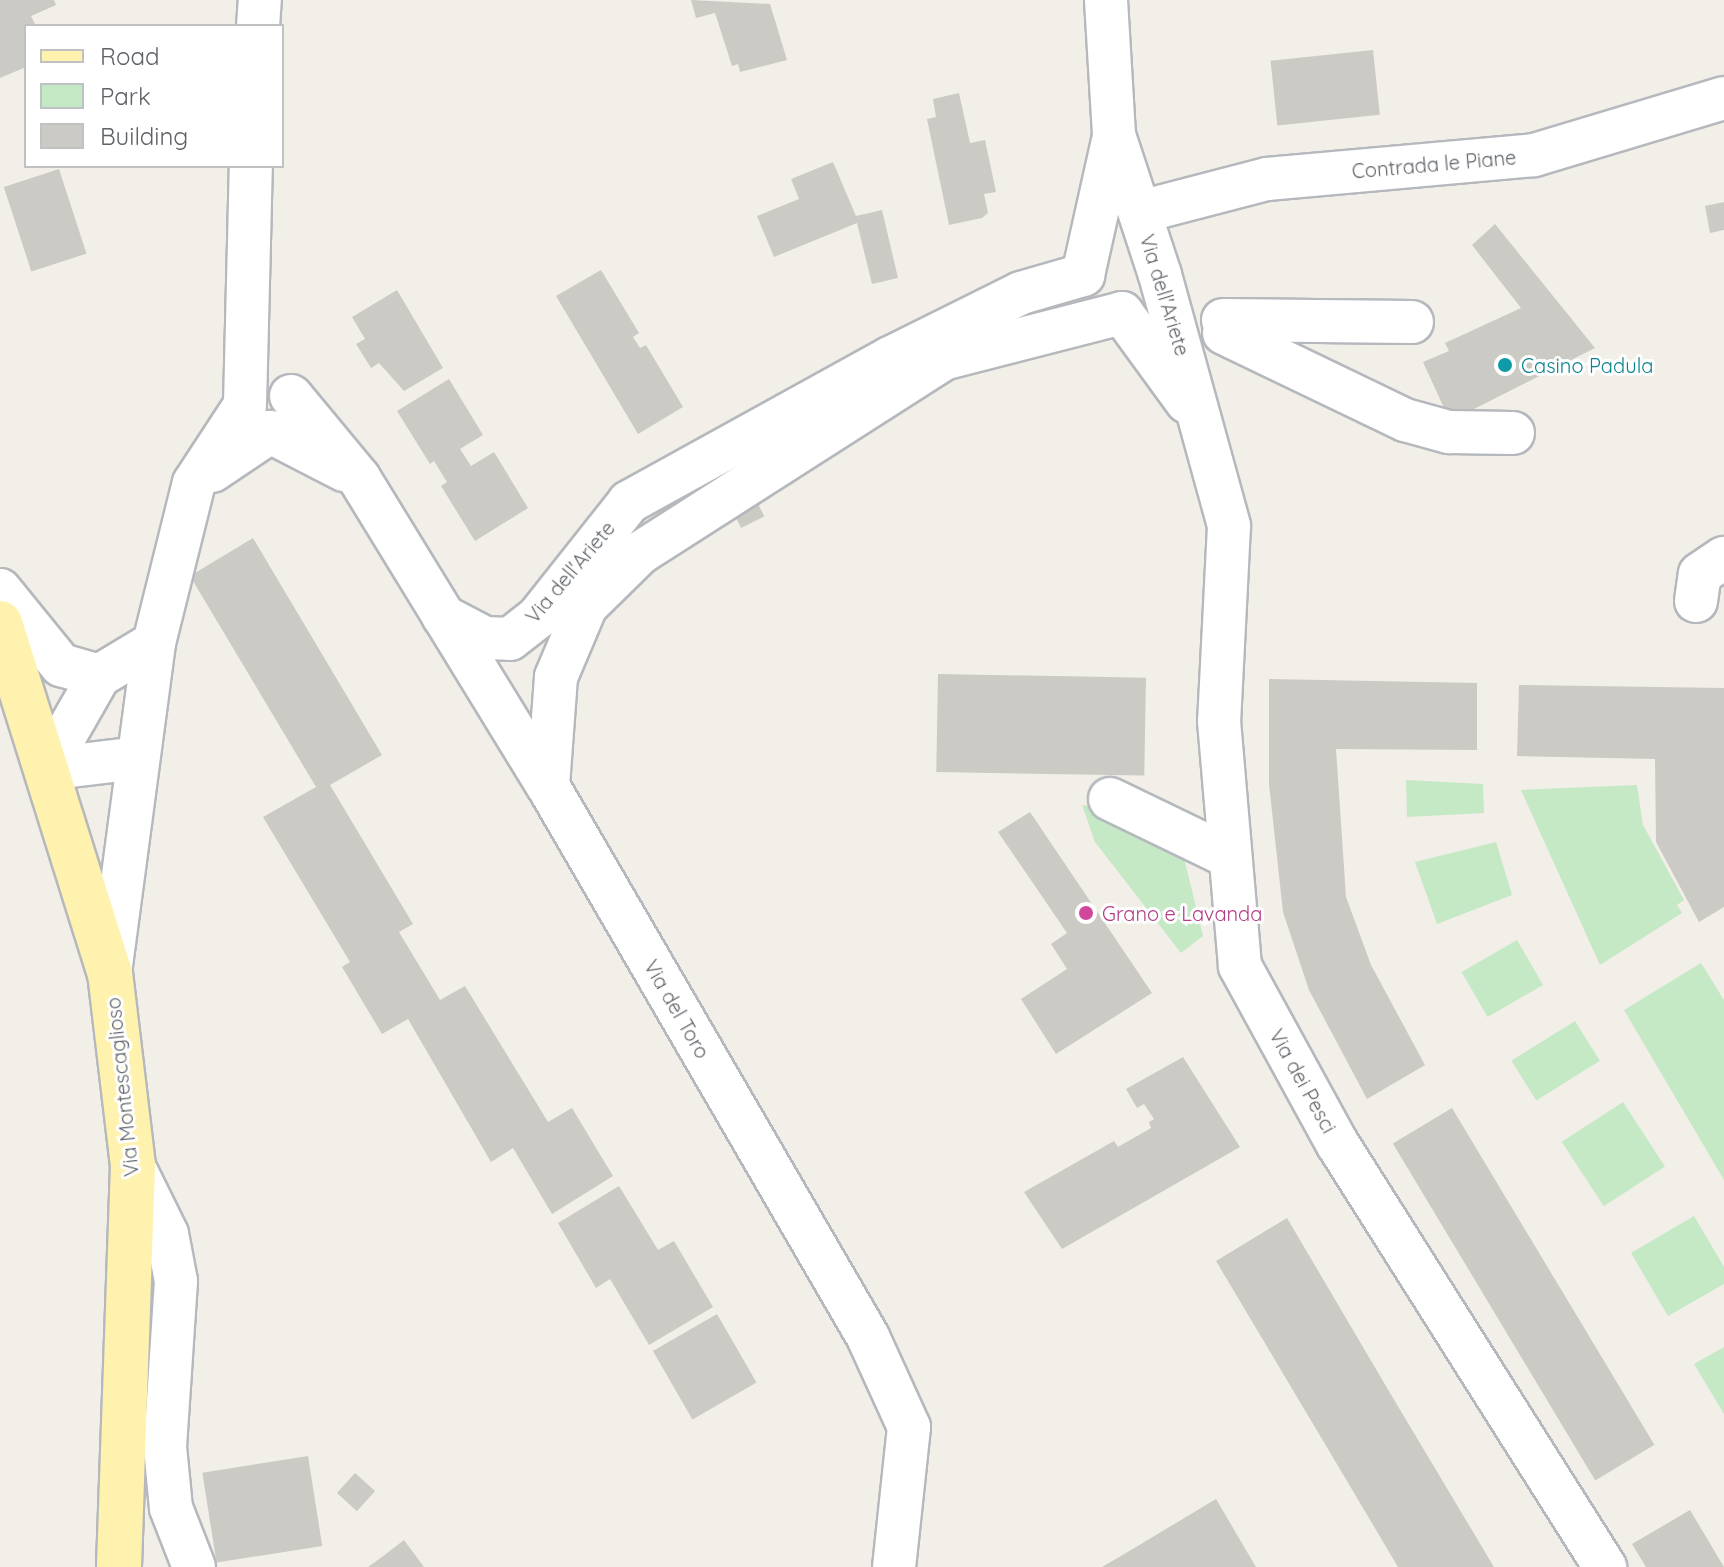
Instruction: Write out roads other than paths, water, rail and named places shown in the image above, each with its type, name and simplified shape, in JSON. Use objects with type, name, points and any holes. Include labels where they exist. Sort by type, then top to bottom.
[{"type":"main road","name":"Via Montescaglioso","points":[[0,623],[110,973],[133,1165],[119,1567]]},
{"type":"street","points":[[258,24],[260,0]]},
{"type":"street","points":[[1083,275],[1095,247],[1122,237],[1149,247],[1160,275],[1149,302],[1122,313],[1095,302],[1083,275],[1114,135],[1106,0]]},
{"type":"street","name":"Contrada le Piane","points":[[1140,212],[1267,179],[1534,155],[1724,98]]},
{"type":"street","name":"Via dell'Ariete","points":[[1114,135],[1160,275],[1202,423]]},
{"type":"street","points":[[251,168],[245,293],[257,418]]},
{"type":"street","name":"Via dell'Ariete","points":[[443,616],[485,638],[510,639],[538,617],[629,502],[916,345],[1021,293],[1083,275]]},
{"type":"street","name":"Via del Toro","points":[[245,293],[289,393],[359,478],[548,786],[868,1337],[909,1427],[894,1567]]},
{"type":"street","name":"Via dell'Ariete","points":[[548,786],[556,677],[586,606],[640,553],[943,359],[1122,313],[1202,423]]},
{"type":"street","points":[[1412,322],[1224,326],[1405,420],[1449,432],[1513,433]]},
{"type":"street","points":[[110,973],[154,643],[194,483],[257,418],[290,420],[289,393]]},
{"type":"street","points":[[257,418],[359,478]]},
{"type":"street","name":"Via dei Pesci","points":[[1202,423],[1229,526],[1219,721],[1240,966],[1337,1143],[1605,1567]]},
{"type":"street","points":[[1696,601],[1700,574],[1724,558]]},
{"type":"street","points":[[0,590],[61,665],[99,676]]},
{"type":"street","points":[[46,769],[99,676],[154,643]]},
{"type":"street","points":[[46,769],[138,758]]},
{"type":"street","points":[[1110,799],[1230,857]]},
{"type":"street","points":[[133,1165],[167,1234],[176,1281],[165,1447],[171,1508],[194,1567]]},
{"type":"place","name":"Casino Padula","points":[[1505,365]]},
{"type":"place","name":"Grano e Lavanda","points":[[1086,913]]}]
